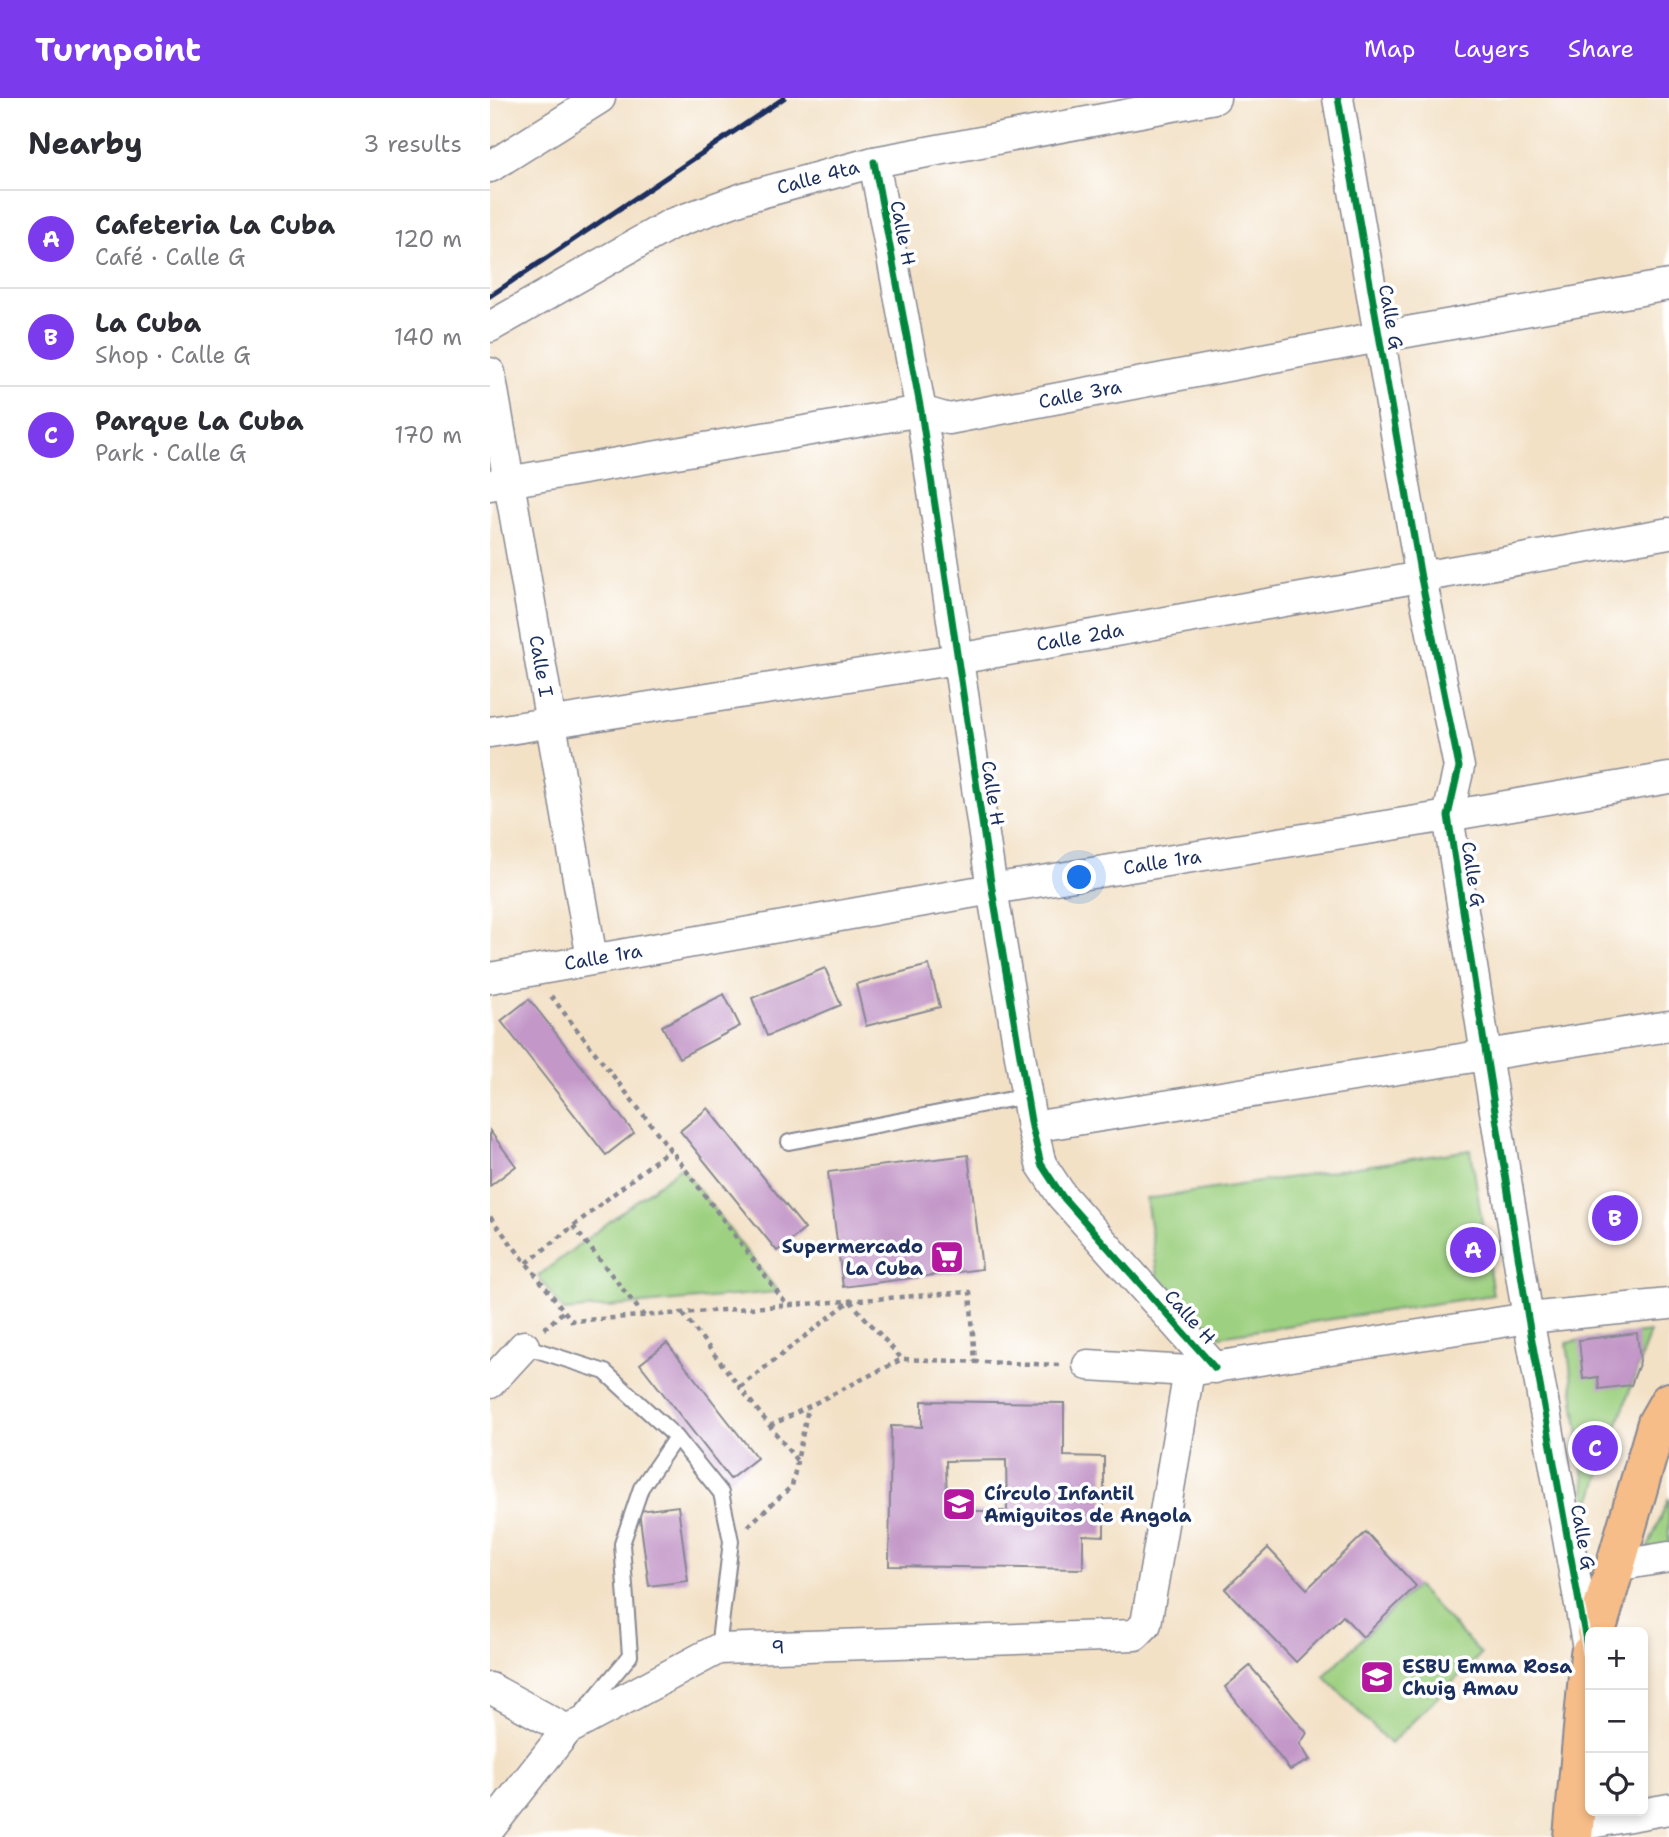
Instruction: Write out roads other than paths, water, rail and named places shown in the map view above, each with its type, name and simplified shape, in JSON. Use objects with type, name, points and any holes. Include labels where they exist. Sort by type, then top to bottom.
[{"type":"main road","points":[[1598,1627],[1657,1423],[1669,1402]]},
{"type":"main road","points":[[1574,1831],[1588,1690]]},
{"type":"street","points":[[490,167],[600,98]]},
{"type":"street","name":"Calle 4ta","points":[[490,327],[671,224],[746,197],[874,162],[1215,98]]},
{"type":"street","name":"Calle G","points":[[1338,98],[1421,578],[1459,767],[1448,816],[1528,1318],[1588,1627]]},
{"type":"street","name":"Calle H","points":[[874,162],[921,411],[992,889],[1032,1127],[1041,1164],[1062,1196],[1202,1370]]},
{"type":"street","name":"Calle 3ra","points":[[499,483],[921,411],[949,419],[1378,337],[1669,285]]},
{"type":"street","name":"Calle I","points":[[490,373],[499,483],[551,722],[592,959]]},
{"type":"street","name":"Calle 2da","points":[[490,732],[957,659],[1669,533]]},
{"type":"street","name":"Calle 1ra","points":[[490,978],[992,889],[1669,778]]},
{"type":"street","points":[[1032,1127],[1669,1026]]},
{"type":"street","points":[[1088,1366],[1202,1370],[1528,1318],[1669,1304]]},
{"type":"street","points":[[490,1383],[524,1346]]},
{"type":"street","name":"9","points":[[490,1828],[567,1730],[718,1649],[1135,1635],[1146,1624],[1202,1370]]},
{"type":"street","points":[[1615,1566],[1669,1557]]},
{"type":"street","points":[[490,1688],[567,1730]]},
{"type":"street","points":[[1574,1831],[1669,1809]]},
{"type":"lane","points":[[789,1142],[1027,1096]]},
{"type":"lane","points":[[524,1346],[605,1372],[676,1437],[721,1493],[731,1541],[718,1649]]},
{"type":"lane","points":[[567,1730],[631,1656],[622,1544],[641,1488],[676,1437]]},
{"type":"railway","points":[[490,296],[784,98]]},
{"type":"place","name":"La Cuba","points":[[1615,1218]]},
{"type":"place","name":"Cafeteria La Cuba","points":[[1473,1250]]},
{"type":"place","name":"Supermercado La Cuba","points":[[947,1257]]},
{"type":"place","name":"Parque La Cuba","points":[[1595,1448]]},
{"type":"place","name":"Círculo Infantil Amiguitos de Angola","points":[[959,1504]]},
{"type":"place","name":"ESBU Emma Rosa Chuig Amau","points":[[1377,1677]]}]
